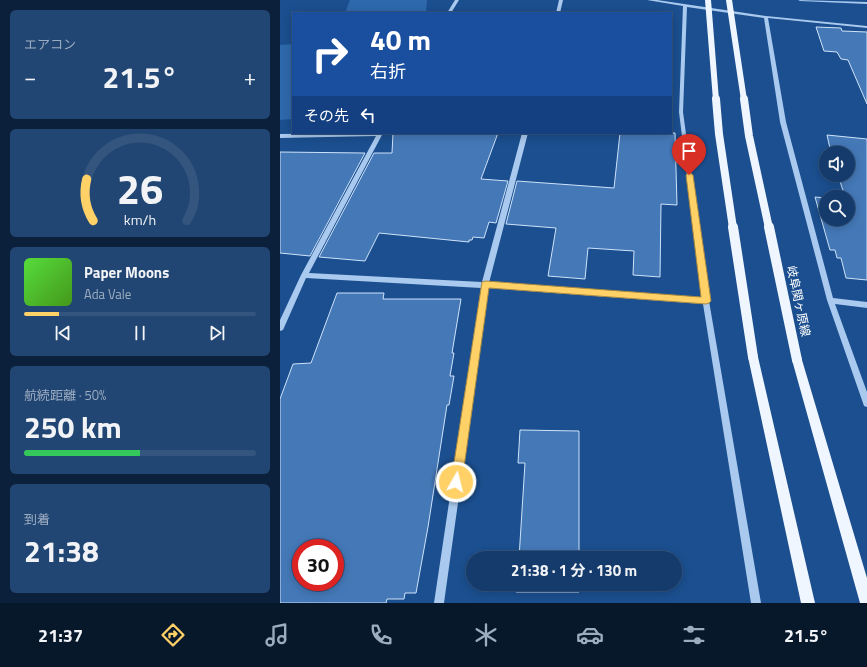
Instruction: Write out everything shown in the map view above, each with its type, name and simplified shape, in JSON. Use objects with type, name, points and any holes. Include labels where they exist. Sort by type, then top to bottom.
[{"type":"main road","points":[[708,0],[718,134],[753,357],[808,603]]},
{"type":"main road","name":"岐阜関ヶ原線","points":[[729,0],[748,136],[798,360],[867,603]]},
{"type":"street","points":[[450,12],[458,0]]},
{"type":"street","points":[[558,12],[561,0]]},
{"type":"street","points":[[649,0],[766,16],[867,27]]},
{"type":"street","points":[[800,0],[867,3]]},
{"type":"street","points":[[685,4],[681,112],[706,301],[756,603]]},
{"type":"street","points":[[766,16],[783,122],[830,300],[867,403]]},
{"type":"street","points":[[280,136],[380,134],[304,275],[280,328]]},
{"type":"street","points":[[439,603],[486,285],[525,134]]},
{"type":"street","points":[[304,275],[486,285],[706,301]]},
{"type":"street","points":[[830,300],[867,305]]},
{"type":"shaded area","points":[[350,0],[427,0],[426,12],[345,12]]},
{"type":"shaded area","points":[[292,44],[292,119],[280,120],[280,45]]},
{"type":"building","points":[[816,27],[841,28],[842,31],[867,32],[867,104],[848,60],[841,59],[837,52],[824,51]]},
{"type":"building","points":[[675,133],[677,205],[661,204],[660,277],[633,275],[634,251],[588,248],[585,279],[548,276],[556,228],[506,224],[517,181],[614,188],[620,134]]},
{"type":"building","points":[[393,134],[498,134],[481,179],[508,181],[496,223],[489,222],[484,238],[473,237],[472,240],[469,240],[469,242],[379,233],[365,261],[319,257],[374,153],[392,153]]},
{"type":"building","points":[[827,135],[867,139],[867,280],[846,278],[841,258],[837,258],[835,250],[830,250],[823,226],[855,226],[855,190],[843,190],[840,182],[855,182],[855,146],[829,146]]},
{"type":"building","points":[[280,152],[365,153],[310,256],[280,253]]},
{"type":"building","points":[[815,197],[819,197],[819,211]]},
{"type":"building","points":[[337,293],[384,293],[383,299],[461,299],[452,353],[454,353],[450,376],[454,376],[449,405],[447,405],[416,593],[405,593],[404,599],[387,599],[386,603],[280,603],[280,399],[293,364],[311,363]]},
{"type":"building","points":[[520,430],[579,431],[579,551],[519,551],[525,463],[518,463]]},
{"type":"building","points":[[516,591],[579,591],[579,592]]},
{"type":"route","points":[[456,482],[486,285],[706,301],[689,175]]}]
